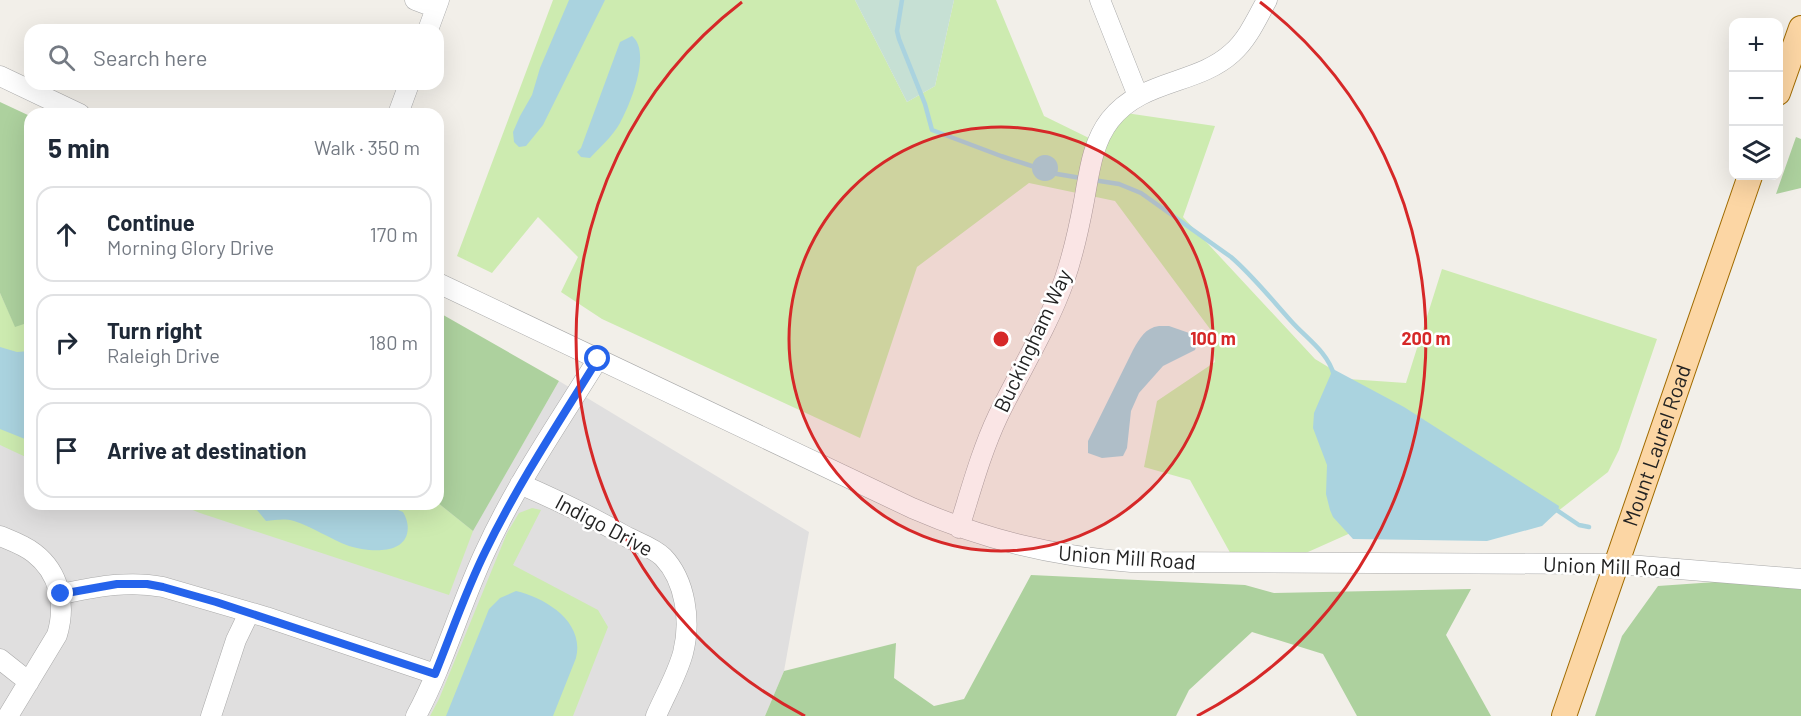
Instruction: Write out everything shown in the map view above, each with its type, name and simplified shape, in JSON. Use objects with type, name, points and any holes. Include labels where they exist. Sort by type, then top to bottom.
[{"type":"main road","points":[[1783,81],[1801,28]]},
{"type":"main road","name":"Mount Laurel Road","points":[[1564,716],[1749,180]]},
{"type":"street","points":[[415,0],[438,4],[430,24]]},
{"type":"street","points":[[1100,0],[1138,96]]},
{"type":"street","name":"Buckingham Way","points":[[959,528],[985,446],[1049,317],[1064,280],[1077,240],[1093,158],[1108,122],[1119,108],[1138,96],[1205,69],[1232,53],[1252,28],[1267,0]]},
{"type":"street","points":[[0,76],[24,87]]},
{"type":"street","points":[[29,90],[67,108]]},
{"type":"street","points":[[400,108],[407,90]]},
{"type":"street","name":"Union Mill Road","points":[[444,286],[912,508],[959,528],[1025,548],[1084,558],[1131,562],[1616,564],[1801,579]]},
{"type":"street","points":[[416,716],[484,552],[520,484],[598,359]]},
{"type":"street","name":"Indigo Drive","points":[[520,484],[572,506],[662,556],[671,568],[680,584],[686,608],[685,639],[678,666],[656,716]]},
{"type":"street","points":[[0,536],[35,554],[54,578],[61,594],[61,621],[57,635],[8,716]]},
{"type":"street","points":[[61,594],[117,584],[147,584],[249,612],[435,674]]},
{"type":"street","points":[[211,716],[236,640],[249,612]]},
{"type":"street","points":[[0,659],[29,682]]},
{"type":"shaded area","points":[[0,293],[15,326],[24,324],[24,510],[444,510],[444,508],[473,530],[559,381],[809,532],[784,671],[765,716],[0,716]]},
{"type":"green space","points":[[553,0],[855,0],[907,102],[935,86],[954,0],[996,0],[1044,116],[1093,140],[1112,111],[1215,126],[1183,217],[1315,359],[1348,379],[1406,383],[1442,269],[1657,339],[1619,450],[1608,472],[1553,515],[1373,523],[1290,560],[1233,558],[1190,480],[1144,467],[1157,401],[1215,362],[1210,329],[1115,201],[1029,183],[917,267],[860,438],[602,319],[561,292],[578,257],[538,217],[492,273],[457,256]]},
{"type":"green space","points":[[855,0],[954,0],[935,86],[907,102]]},
{"type":"green space","points":[[0,102],[24,113],[24,324],[15,327],[0,293]]},
{"type":"green space","points":[[1796,137],[1801,139],[1801,188],[1776,194],[1781,180],[1783,180]]},
{"type":"green space","points":[[0,293],[15,326],[24,324],[24,456],[0,445]]},
{"type":"green space","points":[[444,315],[559,381],[473,531],[444,508]]},
{"type":"green space","points":[[444,508],[473,531],[449,595],[193,510],[444,510]]},
{"type":"green space","points":[[532,508],[541,510],[513,565],[598,610],[608,627],[573,716],[430,716],[507,533],[519,513]]},
{"type":"green space","points":[[1031,575],[1245,585],[1274,593],[1471,589],[1446,635],[1491,716],[1357,716],[1323,654],[1252,632],[1189,690],[1176,716],[765,716],[784,671],[896,643],[894,678],[934,706],[964,699]]},
{"type":"green space","points":[[1801,576],[1801,716],[1595,716],[1622,636],[1658,586]]},
{"type":"water","points":[[569,0],[605,0],[543,125],[526,146],[519,147],[514,142],[513,132],[532,95],[540,68]]},
{"type":"water","points":[[632,36],[638,44],[640,66],[629,104],[610,137],[590,158],[581,157],[577,152],[581,148],[620,42]]},
{"type":"water","points":[[1045,155],[1054,159],[1058,168],[1054,177],[1045,181],[1036,177],[1032,168],[1036,159]]},
{"type":"water","points":[[1159,326],[1169,326],[1192,334],[1197,344],[1195,350],[1163,366],[1139,393],[1131,411],[1127,448],[1123,456],[1102,458],[1088,453],[1088,441],[1133,350],[1146,331]]},
{"type":"water","points":[[0,347],[17,352],[24,351],[24,439],[0,429]]},
{"type":"water","points":[[1333,369],[1404,407],[1559,506],[1558,511],[1542,526],[1487,541],[1353,539],[1333,517],[1330,510],[1326,494],[1327,465],[1313,428],[1314,413]]},
{"type":"water","points":[[257,510],[398,510],[406,517],[408,531],[398,546],[373,550],[349,546],[294,521],[283,519],[266,521]]},
{"type":"water","points":[[516,591],[528,594],[551,606],[569,623],[575,633],[576,658],[553,716],[446,716],[489,609],[500,598]]},
{"type":"waterway","points":[[902,0],[897,31],[925,104],[932,130],[1038,168]]},
{"type":"waterway","points":[[1051,173],[1081,178]]},
{"type":"waterway","points":[[1093,180],[1119,184],[1141,193],[1231,257],[1322,352],[1334,375]]},
{"type":"waterway","points":[[1555,509],[1579,525],[1589,527]]},
{"type":"route","points":[[61,594],[117,584],[132,583],[163,587],[266,617],[435,674],[484,552],[520,484],[598,359]]}]
